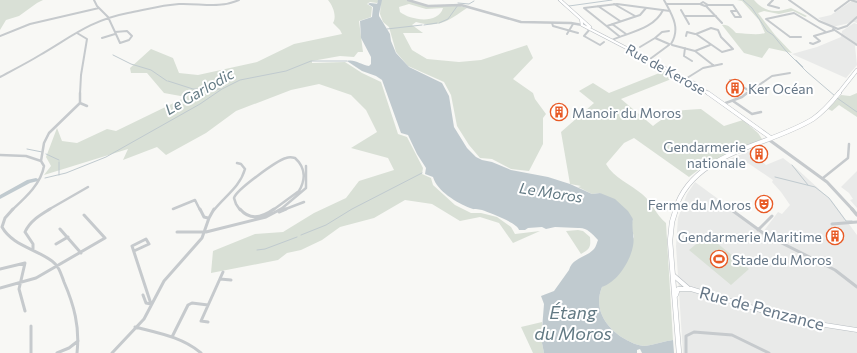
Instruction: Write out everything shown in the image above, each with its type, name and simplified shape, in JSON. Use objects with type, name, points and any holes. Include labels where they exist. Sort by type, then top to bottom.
[{"type":"main road","points":[[560,0],[590,28]]},
{"type":"main road","points":[[581,19],[582,26]]},
{"type":"main road","points":[[582,26],[586,25],[586,23]]},
{"type":"main road","points":[[582,26],[590,28]]},
{"type":"main road","name":"Rue de Kerose","points":[[590,28],[687,78],[758,130],[764,137],[770,139]]},
{"type":"main road","points":[[679,353],[671,227],[679,198],[689,183],[700,172],[713,163],[804,124],[821,112],[857,70]]},
{"type":"main road","name":"Rue de Penzance","points":[[673,275],[683,287],[788,319],[821,326],[857,330]]},
{"type":"main road","points":[[674,284],[683,287]]},
{"type":"main road","name":"Rue de Penzance","points":[[675,304],[677,290],[683,287]]},
{"type":"street","points":[[94,0],[98,8],[108,18],[115,33],[120,43],[129,40],[132,36],[127,31],[115,33],[102,38]]},
{"type":"street","points":[[0,77],[90,24],[108,18],[126,13],[172,5],[211,6],[230,4],[239,0]]},
{"type":"street","points":[[408,0],[428,6],[461,5],[521,22],[573,24],[582,26]]},
{"type":"street","points":[[650,60],[670,45],[676,37],[677,28],[664,0]]},
{"type":"street","points":[[773,0],[768,5],[779,8]]},
{"type":"street","points":[[789,0],[834,29],[838,30],[857,45]]},
{"type":"street","points":[[834,11],[850,0],[857,2]]},
{"type":"street","points":[[666,4],[701,3],[707,5],[733,5],[737,11],[741,17],[735,17],[731,11],[737,11]]},
{"type":"street","points":[[619,36],[584,8],[614,4],[670,11]]},
{"type":"street","points":[[614,4],[636,16]]},
{"type":"street","points":[[707,5],[722,23]]},
{"type":"street","points":[[598,6],[620,21]]},
{"type":"street","points":[[612,40],[654,22],[668,7]]},
{"type":"street","points":[[0,36],[30,24],[98,8]]},
{"type":"street","points":[[607,26],[640,15],[647,8]]},
{"type":"street","points":[[681,10],[689,24]]},
{"type":"street","points":[[801,37],[790,37],[766,19],[794,13],[826,32]]},
{"type":"street","points":[[685,16],[716,16]]},
{"type":"street","points":[[838,30],[847,26],[857,16]]},
{"type":"street","points":[[552,23],[553,26],[578,33]]},
{"type":"street","points":[[568,34],[573,24]]},
{"type":"street","points":[[612,24],[626,34]]},
{"type":"street","points":[[590,28],[584,36],[600,45],[604,42]]},
{"type":"street","points":[[686,36],[687,32],[696,34],[722,52],[733,49],[715,28],[696,34]]},
{"type":"street","points":[[810,43],[819,42],[819,40],[814,36],[834,29]]},
{"type":"street","points":[[640,47],[662,32],[669,31]]},
{"type":"street","points":[[41,161],[44,143],[49,133],[80,103],[81,75],[87,39],[76,33]]},
{"type":"street","points":[[655,38],[670,45],[695,51],[713,65]]},
{"type":"street","points":[[695,51],[710,45]]},
{"type":"street","points":[[685,48],[684,56],[692,61]]},
{"type":"street","points":[[687,78],[694,72],[713,65],[722,64]]},
{"type":"street","points":[[723,104],[733,101],[772,76],[790,73]]},
{"type":"street","points":[[730,80],[750,91]]},
{"type":"street","points":[[733,101],[752,114],[761,112]]},
{"type":"street","points":[[80,103],[87,106]]},
{"type":"street","name":"Rue de Kerose","points":[[770,139],[823,178],[857,215]]},
{"type":"street","points":[[823,178],[848,157],[849,144]]},
{"type":"street","points":[[0,155],[26,156],[44,163],[44,171],[29,194],[7,216],[1,225],[3,231],[20,244],[33,249],[54,262],[57,267],[74,305],[78,341],[77,353]]},
{"type":"street","points":[[229,196],[234,196],[246,183],[256,179],[266,170],[286,158],[295,158],[302,166],[304,175],[302,187],[273,211],[250,218],[246,216],[235,204],[234,196]]},
{"type":"street","points":[[112,353],[144,319],[164,281],[199,242],[206,232],[209,218],[240,184],[244,174],[244,166],[240,163],[236,163]]},
{"type":"street","points":[[278,212],[306,188],[306,166]]},
{"type":"street","points":[[33,249],[33,244],[25,232],[26,227],[45,212],[88,187]]},
{"type":"street","points":[[173,209],[195,200],[204,217],[209,218]]},
{"type":"street","points":[[177,232],[206,232],[253,221],[282,212],[304,202]]},
{"type":"street","points":[[733,211],[758,230],[835,270],[857,287]]},
{"type":"street","points":[[0,288],[36,278],[105,238],[84,215]]},
{"type":"street","points":[[758,230],[772,216]]},
{"type":"street","points":[[832,224],[857,222]]},
{"type":"street","points":[[60,229],[81,253]]},
{"type":"street","points":[[56,244],[68,237]]},
{"type":"street","points":[[134,251],[149,244],[146,239],[132,246],[152,304]]},
{"type":"street","points":[[0,269],[25,263],[19,289],[25,311]]},
{"type":"street","points":[[208,322],[201,321],[223,272]]},
{"type":"street","points":[[220,279],[231,280]]},
{"type":"street","points":[[143,295],[146,303],[152,304]]},
{"type":"street","points":[[172,337],[188,305],[192,303],[208,305]]},
{"type":"street","points":[[30,326],[31,353]]},
{"type":"street","points":[[135,327],[172,337],[190,344],[202,353]]},
{"type":"street","points":[[686,353],[686,336],[688,333],[694,332],[732,335],[769,353]]},
{"type":"street","points":[[57,353],[69,348],[78,341]]},
{"type":"street","points":[[69,348],[78,348]]},
{"type":"shaded area","points":[[0,0],[43,0],[19,16],[6,20],[0,30]]},
{"type":"shaded area","points":[[328,0],[379,0],[377,3],[370,2],[367,4],[372,7],[371,17],[359,21],[363,52],[358,52],[354,57],[340,56],[312,61],[312,63],[345,62],[362,73],[381,82],[398,134],[407,137],[423,168],[422,174],[431,178],[433,185],[455,205],[471,213],[481,213],[497,217],[511,227],[515,234],[540,231],[513,243],[499,223],[480,217],[460,221],[432,204],[405,200],[374,218],[340,227],[322,240],[301,250],[287,253],[278,260],[211,273],[213,251],[255,234],[283,232],[314,213],[346,198],[359,181],[394,170],[388,158],[351,148],[377,132],[366,110],[351,95],[319,84],[291,90],[236,111],[206,133],[166,155],[157,147],[123,160],[128,149],[44,175],[51,166],[46,157],[57,128],[62,141],[77,143],[107,129],[116,131],[186,97],[164,93],[147,73],[131,73],[130,68],[151,49],[173,58],[179,73],[198,75],[257,62],[294,44],[342,34],[333,23],[335,17],[334,11]]},
{"type":"shaded area","points":[[381,0],[406,0],[429,7],[454,4],[467,8],[449,20],[437,24],[424,24],[416,22],[412,25],[423,33],[403,33],[412,50],[427,59],[459,62],[481,60],[527,45],[533,58],[513,79],[533,93],[535,99],[546,114],[543,118],[543,144],[529,171],[511,169],[492,159],[480,158],[469,145],[457,126],[451,95],[444,82],[408,66],[396,52],[389,27],[383,22],[380,14]],"holes":[[[409,4],[426,9],[443,8],[436,17],[430,19],[417,19],[400,12],[399,7]]]},
{"type":"shaded area","points":[[737,0],[754,0],[767,10],[771,11],[780,11],[791,8],[807,16],[805,17],[793,11],[779,14],[764,11],[758,13],[775,35],[792,53],[769,48],[762,58],[744,53],[722,25],[728,26],[736,33],[765,33],[759,20],[742,1]]},
{"type":"shaded area","points":[[853,0],[857,0],[857,23],[854,22],[832,27],[818,18],[831,15]]},
{"type":"shaded area","points":[[854,23],[857,24],[857,46],[855,46],[857,65],[846,78],[792,54],[817,47],[841,37],[842,31]]},
{"type":"shaded area","points":[[667,70],[679,76],[621,99],[653,126],[675,112],[701,109],[724,126],[743,120],[758,133],[762,139],[706,164],[689,177],[634,138],[624,143],[606,164],[613,173],[645,197],[666,223],[673,340],[642,346],[634,344],[618,335],[607,324],[600,310],[599,303],[602,287],[634,237],[631,226],[633,219],[600,193],[592,194],[578,187],[581,186],[570,184],[561,132],[594,103],[579,91],[593,83],[609,93]]},
{"type":"shaded area","points":[[857,93],[857,117],[839,105],[832,111],[828,109],[841,95],[850,96]]},
{"type":"shaded area","points":[[750,151],[766,165],[783,158],[796,168],[832,201],[857,235],[857,353],[683,353],[676,246],[678,218],[687,194],[695,182],[763,232],[778,212],[782,214],[790,205],[772,182],[773,180],[748,163],[727,160]]},
{"type":"shaded area","points":[[857,171],[857,208],[850,200],[853,199],[849,193],[841,187]]},
{"type":"shaded area","points":[[566,231],[583,231],[590,237],[589,247],[581,254]]},
{"type":"shaded area","name":"Stade du Moros","points":[[707,235],[749,269],[731,285],[689,250]]},
{"type":"shaded area","points":[[542,322],[544,336],[542,343],[544,353],[533,353],[521,327]]},
{"type":"water","name":"Étang du Moros","points":[[368,4],[379,4],[379,16],[390,34],[396,53],[409,67],[442,83],[449,96],[454,127],[467,148],[476,157],[511,170],[548,177],[570,184],[592,194],[600,193],[615,199],[628,211],[633,219],[633,243],[631,252],[626,265],[618,276],[613,281],[602,287],[599,303],[600,310],[607,324],[618,335],[632,343],[645,346],[673,340],[674,353],[642,353],[640,349],[637,350],[637,353],[544,353],[542,343],[544,336],[542,329],[544,304],[541,296],[554,291],[573,263],[591,252],[596,246],[598,240],[584,228],[555,227],[546,229],[542,227],[519,230],[514,224],[503,218],[482,210],[472,209],[454,200],[443,192],[433,177],[425,174],[426,168],[408,135],[401,133],[382,80],[362,71],[347,61],[353,61],[369,66],[371,64],[371,57],[361,38],[360,21],[372,17],[373,7]]},
{"type":"waterway","name":"Le Moros","points":[[377,14],[380,0]]},
{"type":"waterway","points":[[558,0],[566,7]]},
{"type":"waterway","points":[[569,6],[612,0]]},
{"type":"waterway","points":[[743,0],[752,8],[767,31],[773,35],[786,51],[807,72],[835,96]]},
{"type":"waterway","points":[[458,3],[469,4],[474,1]]},
{"type":"waterway","points":[[439,23],[448,19],[458,5]]},
{"type":"waterway","points":[[424,25],[437,23]]},
{"type":"waterway","points":[[387,29],[422,25]]},
{"type":"waterway","points":[[113,55],[131,64],[151,70],[167,81]]},
{"type":"waterway","points":[[796,60],[803,67]]},
{"type":"waterway","name":"Le Garlodic","points":[[59,175],[106,157],[240,80],[286,71],[311,61],[347,61]]},
{"type":"waterway","points":[[168,81],[193,89],[220,89]]},
{"type":"waterway","points":[[837,98],[857,112]]},
{"type":"waterway","points":[[27,149],[42,152]]},
{"type":"waterway","points":[[46,154],[59,160]]},
{"type":"waterway","points":[[59,162],[59,175]]},
{"type":"waterway","points":[[792,165],[808,185]]},
{"type":"waterway","points":[[301,235],[326,225],[352,209],[422,173]]},
{"type":"waterway","name":"Le Garlodic","points":[[45,178],[59,175]]},
{"type":"waterway","points":[[775,177],[815,187],[829,198],[846,221],[852,221]]},
{"type":"waterway","name":"Le Garlodic","points":[[0,197],[29,181],[36,180]]},
{"type":"waterway","points":[[257,250],[265,249],[297,237]]},
{"type":"place","name":"Ker Océan","points":[[735,88]]},
{"type":"place","name":"Manoir du Moros","points":[[559,112]]},
{"type":"place","name":"Gendarmerie nationale","points":[[759,154]]},
{"type":"place","name":"Ferme du Moros","points":[[764,204]]},
{"type":"place","name":"Gendarmerie Maritime","points":[[835,236]]},
{"type":"place","name":"Stade du Moros","points":[[719,259]]}]
